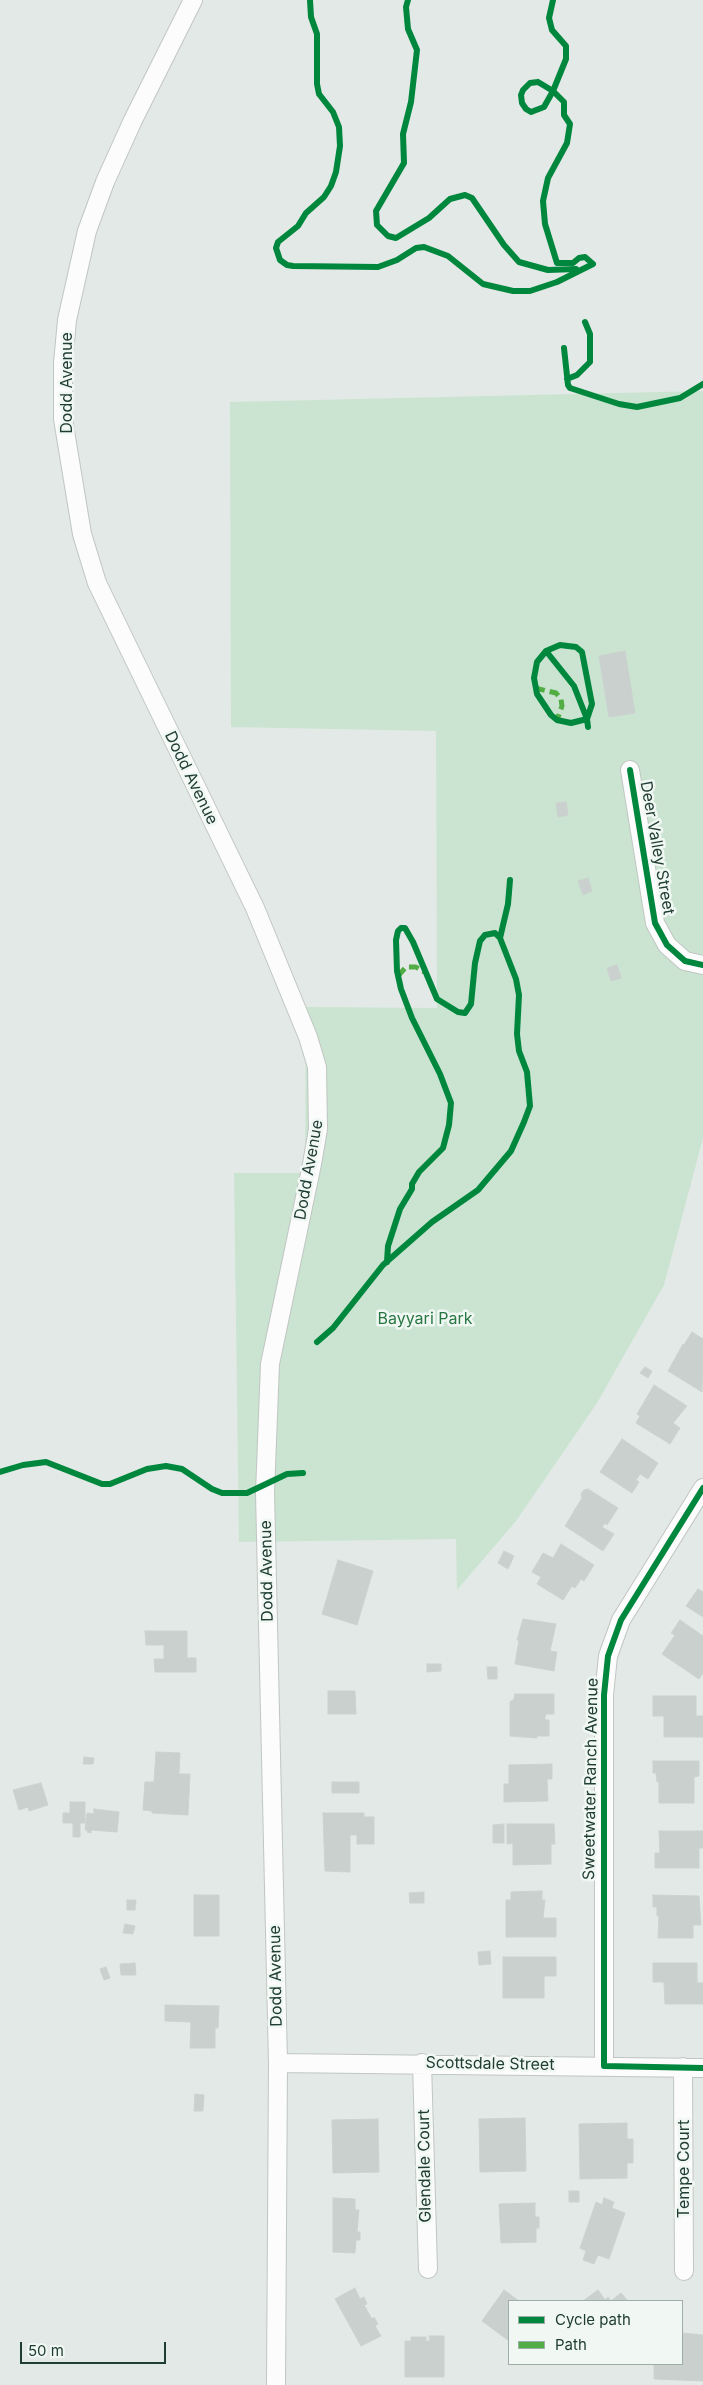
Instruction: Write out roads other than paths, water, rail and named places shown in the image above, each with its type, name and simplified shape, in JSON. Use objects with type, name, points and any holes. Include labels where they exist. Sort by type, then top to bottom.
[{"type":"street","name":"Dodd Avenue","points":[[192,0],[133,120],[105,182],[87,231],[67,320],[63,363],[64,419],[82,534],[97,583],[255,908],[308,1037],[317,1067],[318,1128],[270,1364],[265,1493],[278,2062],[276,2385]]},
{"type":"street","name":"Deer Valley Street","points":[[630,770],[655,923],[667,945],[685,961],[703,965]]},
{"type":"street","name":"Sweetwater Ranch Avenue","points":[[604,2066],[604,1695],[608,1656],[621,1620],[703,1488]]},
{"type":"street","name":"Scottsdale Street","points":[[278,2062],[703,2068]]},
{"type":"street","name":"Glendale Court","points":[[422,2063],[428,2269]]},
{"type":"street","name":"Tempe Court","points":[[684,2067],[684,2271]]},
{"type":"park label","name":"Bayyari Park","points":[[425,1319]]}]
